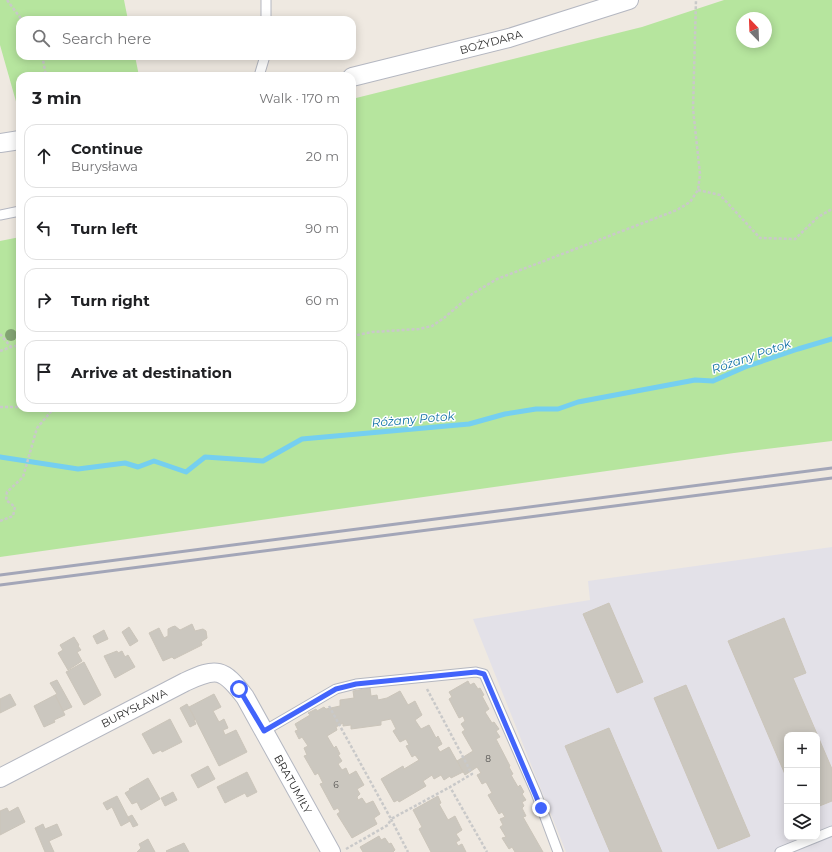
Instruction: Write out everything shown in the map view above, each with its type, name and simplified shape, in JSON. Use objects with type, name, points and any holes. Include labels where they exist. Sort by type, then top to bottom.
[{"type":"street","name":"BOŻYDARA","points":[[356,76],[509,38],[629,0]]},
{"type":"street","points":[[0,143],[16,141]]},
{"type":"street","name":"BURYSŁAWA","points":[[0,778],[202,674],[213,671],[232,680],[260,723]]},
{"type":"street","name":"BRATUMIŁY","points":[[260,723],[331,852]]},
{"type":"lane","points":[[266,0],[266,16]]},
{"type":"lane","points":[[261,72],[264,60]]},
{"type":"lane","points":[[0,215],[16,212]]},
{"type":"lane","points":[[260,723],[324,697],[336,689],[356,684],[476,672],[484,674],[536,794],[558,852]]},
{"type":"lane","points":[[780,852],[832,831]]},
{"type":"path","points":[[7,0],[19,16]]},
{"type":"path","points":[[356,335],[372,332],[419,329],[432,326],[444,318],[472,294],[498,279],[677,210],[690,202],[698,190],[700,174],[693,109],[696,0]]},
{"type":"path","points":[[43,60],[45,72]]},
{"type":"path","points":[[698,190],[720,195],[760,238],[795,239],[818,217],[832,209]]},
{"type":"path","points":[[0,334],[10,347]]},
{"type":"path","points":[[0,351],[16,346]]},
{"type":"path","points":[[0,407],[16,407]]},
{"type":"path","points":[[0,520],[13,516],[15,507],[6,500],[7,492],[23,476],[37,428],[51,412]]},
{"type":"path","points":[[341,852],[388,825],[391,819],[472,774],[421,678]]},
{"type":"path","points":[[324,697],[408,852]]},
{"type":"path","points":[[450,787],[487,852]]},
{"type":"shaded area","points":[[832,547],[832,852],[566,852],[473,619],[590,600],[588,581]]},
{"type":"green space","points":[[0,0],[124,0],[127,16],[16,16],[16,60],[136,60],[138,72],[16,72],[16,101],[0,45]]},
{"type":"green space","points":[[724,0],[832,0],[832,441],[734,453],[0,557],[0,241],[16,238],[16,412],[356,412],[356,98],[642,27]]},
{"type":"building","points":[[609,603],[643,682],[617,693],[583,614]]},
{"type":"building","points":[[784,618],[806,673],[793,678],[816,732],[784,732],[784,772],[728,641]]},
{"type":"building","points":[[192,624],[195,631],[203,629],[206,631],[207,638],[201,642],[202,645],[174,659],[172,657],[163,661],[149,633],[159,628],[164,638],[168,636],[168,629],[172,627],[175,626],[180,630]]},
{"type":"building","points":[[129,627],[138,641],[130,646],[122,632]]},
{"type":"building","points":[[104,630],[108,639],[97,644],[93,636]]},
{"type":"building","points":[[74,637],[81,650],[77,652],[82,661],[68,670],[58,653],[63,650],[60,645]]},
{"type":"building","points":[[117,651],[118,653],[122,651],[125,657],[128,655],[135,667],[115,678],[104,656]]},
{"type":"building","points":[[84,662],[101,695],[84,705],[66,672]]},
{"type":"building","points":[[57,680],[72,707],[63,711],[55,695],[57,694],[50,683]]},
{"type":"building","points":[[468,681],[470,685],[474,683],[478,689],[480,688],[484,695],[482,696],[489,709],[485,712],[492,723],[494,722],[499,729],[496,731],[500,737],[496,739],[510,766],[509,767],[513,774],[511,775],[518,787],[520,785],[524,792],[522,794],[526,800],[522,802],[524,806],[522,808],[526,816],[523,817],[543,852],[515,852],[512,847],[509,849],[502,838],[506,837],[500,827],[503,825],[500,819],[505,817],[502,812],[499,814],[488,795],[492,793],[486,782],[482,784],[477,775],[481,773],[477,767],[465,775],[457,761],[473,751],[462,732],[465,730],[461,724],[465,721],[463,716],[459,718],[449,699],[452,697],[449,692]]},
{"type":"building","points":[[686,685],[750,836],[718,849],[654,698]]},
{"type":"building","points":[[370,688],[371,696],[377,695],[378,700],[387,698],[400,691],[408,705],[415,701],[422,715],[415,720],[421,729],[429,725],[436,738],[438,736],[442,744],[437,747],[440,752],[449,747],[463,772],[451,778],[450,776],[444,780],[441,775],[434,779],[432,775],[423,781],[426,786],[399,802],[398,800],[394,802],[381,779],[403,766],[404,769],[419,760],[415,755],[412,757],[406,746],[409,745],[406,739],[400,742],[393,731],[396,729],[391,719],[381,721],[381,725],[351,729],[351,725],[343,726],[343,723],[336,727],[337,730],[327,736],[334,748],[336,746],[340,754],[338,755],[342,761],[338,764],[342,770],[346,768],[349,775],[356,771],[364,785],[357,789],[360,794],[357,797],[358,800],[362,798],[366,804],[373,801],[380,814],[374,818],[377,824],[352,838],[337,814],[340,812],[338,808],[334,810],[320,784],[323,783],[318,773],[315,775],[304,756],[307,755],[304,748],[308,746],[302,737],[299,739],[295,731],[298,730],[295,724],[310,715],[308,713],[316,709],[317,711],[324,707],[326,709],[340,706],[340,700],[354,698],[353,691]]},
{"type":"building","points":[[10,694],[16,705],[0,713],[0,699]]},
{"type":"building","points":[[214,694],[221,707],[213,711],[219,722],[224,719],[228,728],[223,730],[225,735],[236,730],[247,752],[219,766],[189,707]]},
{"type":"building","points":[[55,695],[65,715],[44,727],[34,706]]},
{"type":"building","points":[[187,704],[196,724],[190,727],[180,708]]},
{"type":"building","points":[[170,719],[182,742],[162,752],[161,750],[153,754],[142,734]]},
{"type":"building","points":[[609,728],[662,852],[610,852],[565,746]]},
{"type":"building","points":[[820,741],[832,769],[832,801],[820,806]]},
{"type":"building","points":[[208,766],[215,779],[198,788],[191,775]]},
{"type":"building","points":[[247,772],[257,792],[247,797],[245,793],[225,803],[217,787]]},
{"type":"building","points":[[148,778],[160,799],[141,810],[137,802],[132,804],[125,793]]},
{"type":"building","points":[[173,792],[177,800],[165,806],[161,798]]},
{"type":"building","points":[[117,796],[130,821],[121,826],[112,807],[107,810],[103,803]]},
{"type":"building","points":[[438,796],[441,803],[439,804],[448,820],[455,816],[462,830],[456,834],[460,840],[456,842],[458,846],[462,844],[466,852],[431,852],[419,829],[422,827],[413,810]]},
{"type":"building","points":[[18,807],[25,822],[0,835],[0,811],[7,808],[9,812]]},
{"type":"building","points":[[132,815],[138,825],[133,827],[128,817]]},
{"type":"building","points":[[43,824],[45,829],[57,824],[62,835],[49,841],[54,852],[45,852],[35,828]]},
{"type":"building","points":[[379,836],[381,840],[385,838],[389,844],[391,843],[395,850],[393,852],[363,852],[360,847]]},
{"type":"building","points":[[148,839],[155,852],[137,852],[141,848],[139,844]]},
{"type":"building","points":[[184,843],[189,852],[166,851]]},
{"type":"waterway","name":"Różany Potok","points":[[0,457],[78,469],[125,463],[138,467],[154,461],[186,472],[205,457],[263,461],[302,439],[469,424],[505,414],[536,409],[558,409],[578,402],[695,380],[713,381],[745,367],[832,339]]},
{"type":"railway","points":[[0,575],[832,468]]},
{"type":"railway","points":[[0,585],[832,478]]},
{"type":"route","points":[[239,689],[264,731],[336,689],[356,684],[476,672],[484,674],[541,808]]}]
